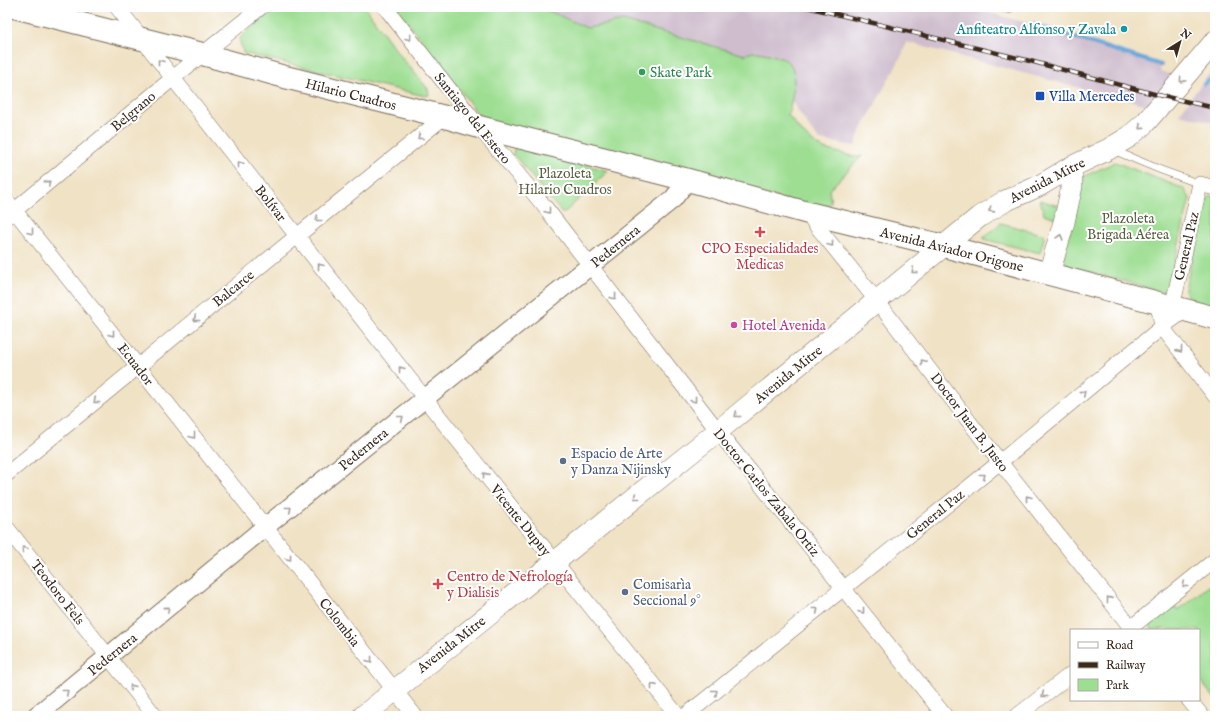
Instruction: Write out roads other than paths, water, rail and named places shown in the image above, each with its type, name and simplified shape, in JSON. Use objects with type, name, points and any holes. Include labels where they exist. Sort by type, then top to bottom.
[{"type":"main road","name":"Hilario Cuadros","points":[[14,7],[202,54],[285,78],[453,110],[479,127],[688,180]]},
{"type":"main road","name":"Avenida Mitre","points":[[363,716],[718,431],[979,217],[1129,137],[1145,123],[1215,41]]},
{"type":"main road","points":[[1049,274],[1064,222],[1072,186],[1071,167]]},
{"type":"main road","name":"Avenida Aviador Origone","points":[[688,180],[808,213],[944,246],[1215,318]]},
{"type":"street","name":"Bolívar","points":[[117,7],[425,399]]},
{"type":"street","name":"Belgrano","points":[[9,210],[261,7]]},
{"type":"street","name":"Santiago del Estero","points":[[385,7],[453,110]]},
{"type":"street","name":"Balcarce","points":[[7,474],[453,110]]},
{"type":"street","name":"Santiago del Estero","points":[[479,127],[545,207],[590,266]]},
{"type":"street","name":"Pedernera","points":[[36,716],[265,527],[673,199],[688,180]]},
{"type":"street","points":[[1200,184],[1215,188]]},
{"type":"street","name":"General Paz","points":[[684,716],[1000,462],[1162,327],[1171,307],[1200,184]]},
{"type":"street","name":"Ecuador","points":[[9,210],[138,366],[265,527]]},
{"type":"street","name":"Doctor Juan B. Justo","points":[[808,213],[1131,629]]},
{"type":"street","name":"Doctor Carlos Zabala Ortiz","points":[[590,266],[718,431],[944,716]]},
{"type":"street","points":[[1171,307],[1162,327],[1215,396]]},
{"type":"street","name":"Vicente Dupuy","points":[[425,399],[678,716]]},
{"type":"street","name":"Colombia","points":[[265,527],[415,716]]},
{"type":"street","name":"Teodoro Fels","points":[[7,528],[155,716]]},
{"type":"street","points":[[1131,629],[1215,560]]},
{"type":"street","points":[[1018,716],[1070,675]]},
{"type":"street","points":[[1190,701],[1202,716]]},
{"type":"lane","points":[[998,7],[1009,10]]},
{"type":"lane","points":[[1110,148],[1161,170],[1200,184]]},
{"type":"waterway","points":[[1032,24],[1161,65]]},
{"type":"waterway","points":[[1204,84],[1215,77]]},
{"type":"railway","points":[[807,7],[1215,108]]},
{"type":"place","name":"Anfiteatro Alfonso y Zavala","points":[[1124,29]]},
{"type":"place","name":"Skate Park","points":[[642,72]]},
{"type":"place","name":"Villa Mercedes","points":[[1040,96]]},
{"type":"place","name":"CPO Especialidades Medicas","points":[[760,232]]},
{"type":"place","name":"Hotel Avenida","points":[[734,325]]},
{"type":"place","name":"Espacio de Arte y Danza Nijinsky","points":[[563,461]]},
{"type":"place","name":"Centro de Nefrología y Dialisis","points":[[438,584]]},
{"type":"place","name":"Comisarìa Seccional 9°","points":[[625,592]]},
{"type":"park label","name":"Plazoleta Hilario Cuadros","points":[[565,182]]},
{"type":"park label","name":"Plazoleta Brigada Aérea","points":[[1128,226]]}]
